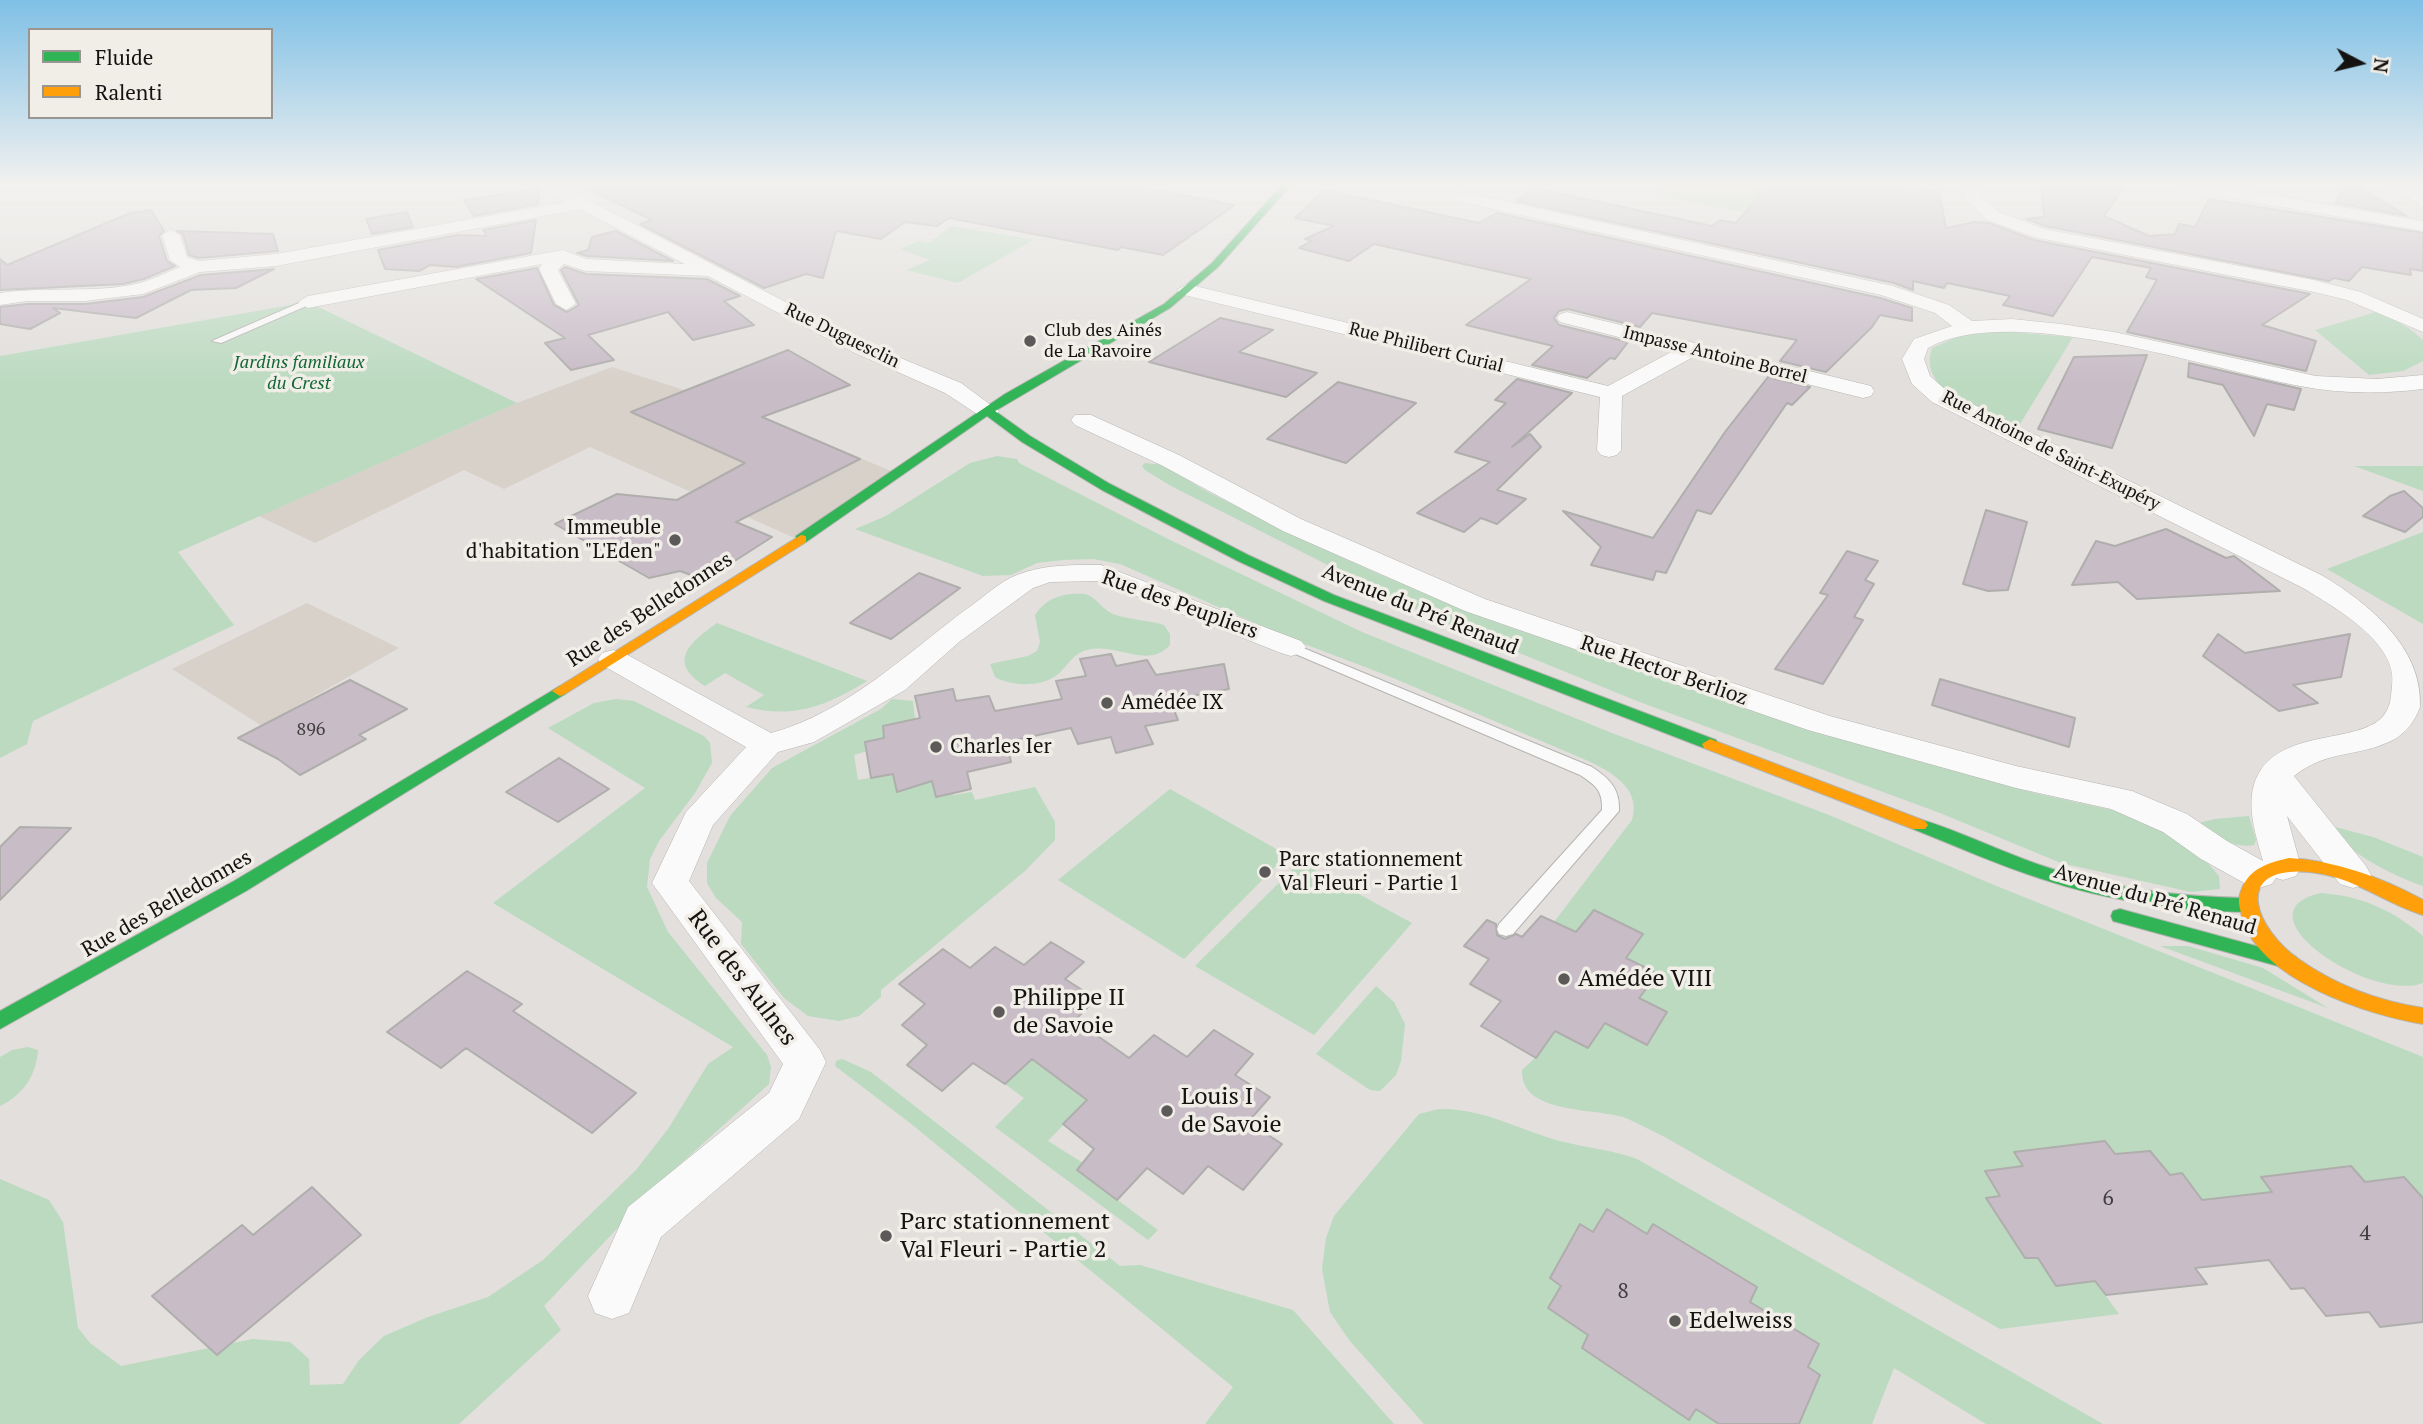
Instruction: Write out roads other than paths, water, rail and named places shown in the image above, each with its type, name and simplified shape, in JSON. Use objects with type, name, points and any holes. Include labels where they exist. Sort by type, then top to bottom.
[{"type":"main road","name":"Rue des Belledonnes","points":[[0,1021],[397,794],[541,706],[947,443],[1041,375],[1152,316],[1187,290],[1224,251]]},
{"type":"main road","name":"Avenue du Pré Renaud","points":[[988,411],[1026,439],[1106,487],[1243,558],[1329,598],[2047,874],[2102,891],[2165,903],[2247,905]]},
{"type":"main road","name":"Avenue du Pré Renaud","points":[[1859,802],[1967,857],[2047,891]]},
{"type":"main road","points":[[2423,908],[2384,886],[2353,875],[2315,867],[2271,871],[2249,888],[2247,905],[2260,933],[2288,962],[2316,981],[2347,997],[2381,1009],[2423,1016]]},
{"type":"main road","name":"Avenue du Pré Renaud","points":[[2099,911],[2288,962]]},
{"type":"street","points":[[176,251],[179,260],[197,267]]},
{"type":"street","points":[[0,299],[27,295],[85,295],[143,288],[197,267],[276,260],[320,251]]},
{"type":"street","name":"Rue Duguesclin","points":[[675,251],[862,349],[953,388],[988,411]]},
{"type":"street","points":[[1711,251],[1917,298],[1942,309],[1969,328]]},
{"type":"street","points":[[2135,251],[2354,296],[2423,326]]},
{"type":"street","points":[[308,302],[563,255],[573,262],[586,265],[714,271]]},
{"type":"street","points":[[563,255],[548,269],[566,304]]},
{"type":"street","name":"Rue Philibert Curial","points":[[1187,290],[1611,393]]},
{"type":"street","name":"Impasse Antoine Borrel","points":[[1567,318],[1863,391]]},
{"type":"street","name":"Rue Antoine de Saint-Exupéry","points":[[2275,774],[2301,752],[2376,736],[2399,721],[2411,687],[2406,661],[2386,636],[2349,604],[2313,582],[1940,397],[1920,379],[1913,359],[1920,344],[1942,333],[2003,325],[2070,330],[2303,380],[2392,387],[2423,382]]},
{"type":"street","points":[[1609,450],[1611,393],[1692,349]]},
{"type":"street","name":"Rue Hector Berlioz","points":[[1083,420],[1170,460],[1292,524],[1475,605],[1819,723],[2016,777],[2120,799],[2175,823],[2214,850],[2271,871]]},
{"type":"street","name":"Rue des Peupliers","points":[[767,745],[803,735],[894,683],[949,635],[1023,582],[1047,574],[1101,573],[1290,647]]},
{"type":"street","points":[[613,659],[767,745]]},
{"type":"street","name":"Rue des Aulnes","points":[[612,1296],[644,1222],[784,1106],[805,1062],[670,883],[698,820],[767,745]]},
{"type":"street","points":[[2271,871],[2266,807],[2275,774]]},
{"type":"street","points":[[2275,774],[2353,875]]},
{"type":"lane","points":[[217,341],[308,302]]},
{"type":"lane","name":"Rue des Peupliers","points":[[1290,647],[1513,739],[1586,771],[1603,782],[1611,797],[1610,811],[1506,929]]},
{"type":"place","name":"Club des Ainés de La Ravoire","points":[[1030,341]]},
{"type":"place","name":"Immeuble d'habitation \"L'Eden\"","points":[[675,540]]},
{"type":"place","name":"Amédée IX","points":[[1107,703]]},
{"type":"place","name":"Charles Ier","points":[[936,747]]},
{"type":"place","name":"Parc stationnement Val Fleuri - Partie 1","points":[[1265,872]]},
{"type":"place","name":"Amédée VIII","points":[[1564,979]]},
{"type":"place","name":"Philippe II de Savoie","points":[[999,1012]]},
{"type":"place","name":"Louis I de Savoie","points":[[1167,1111]]},
{"type":"place","name":"Parc stationnement Val Fleuri - Partie 2","points":[[886,1236]]},
{"type":"place","name":"Edelweiss","points":[[1675,1321]]},
{"type":"park label","name":"Jardins familiaux du Crest","points":[[299,373]]}]
